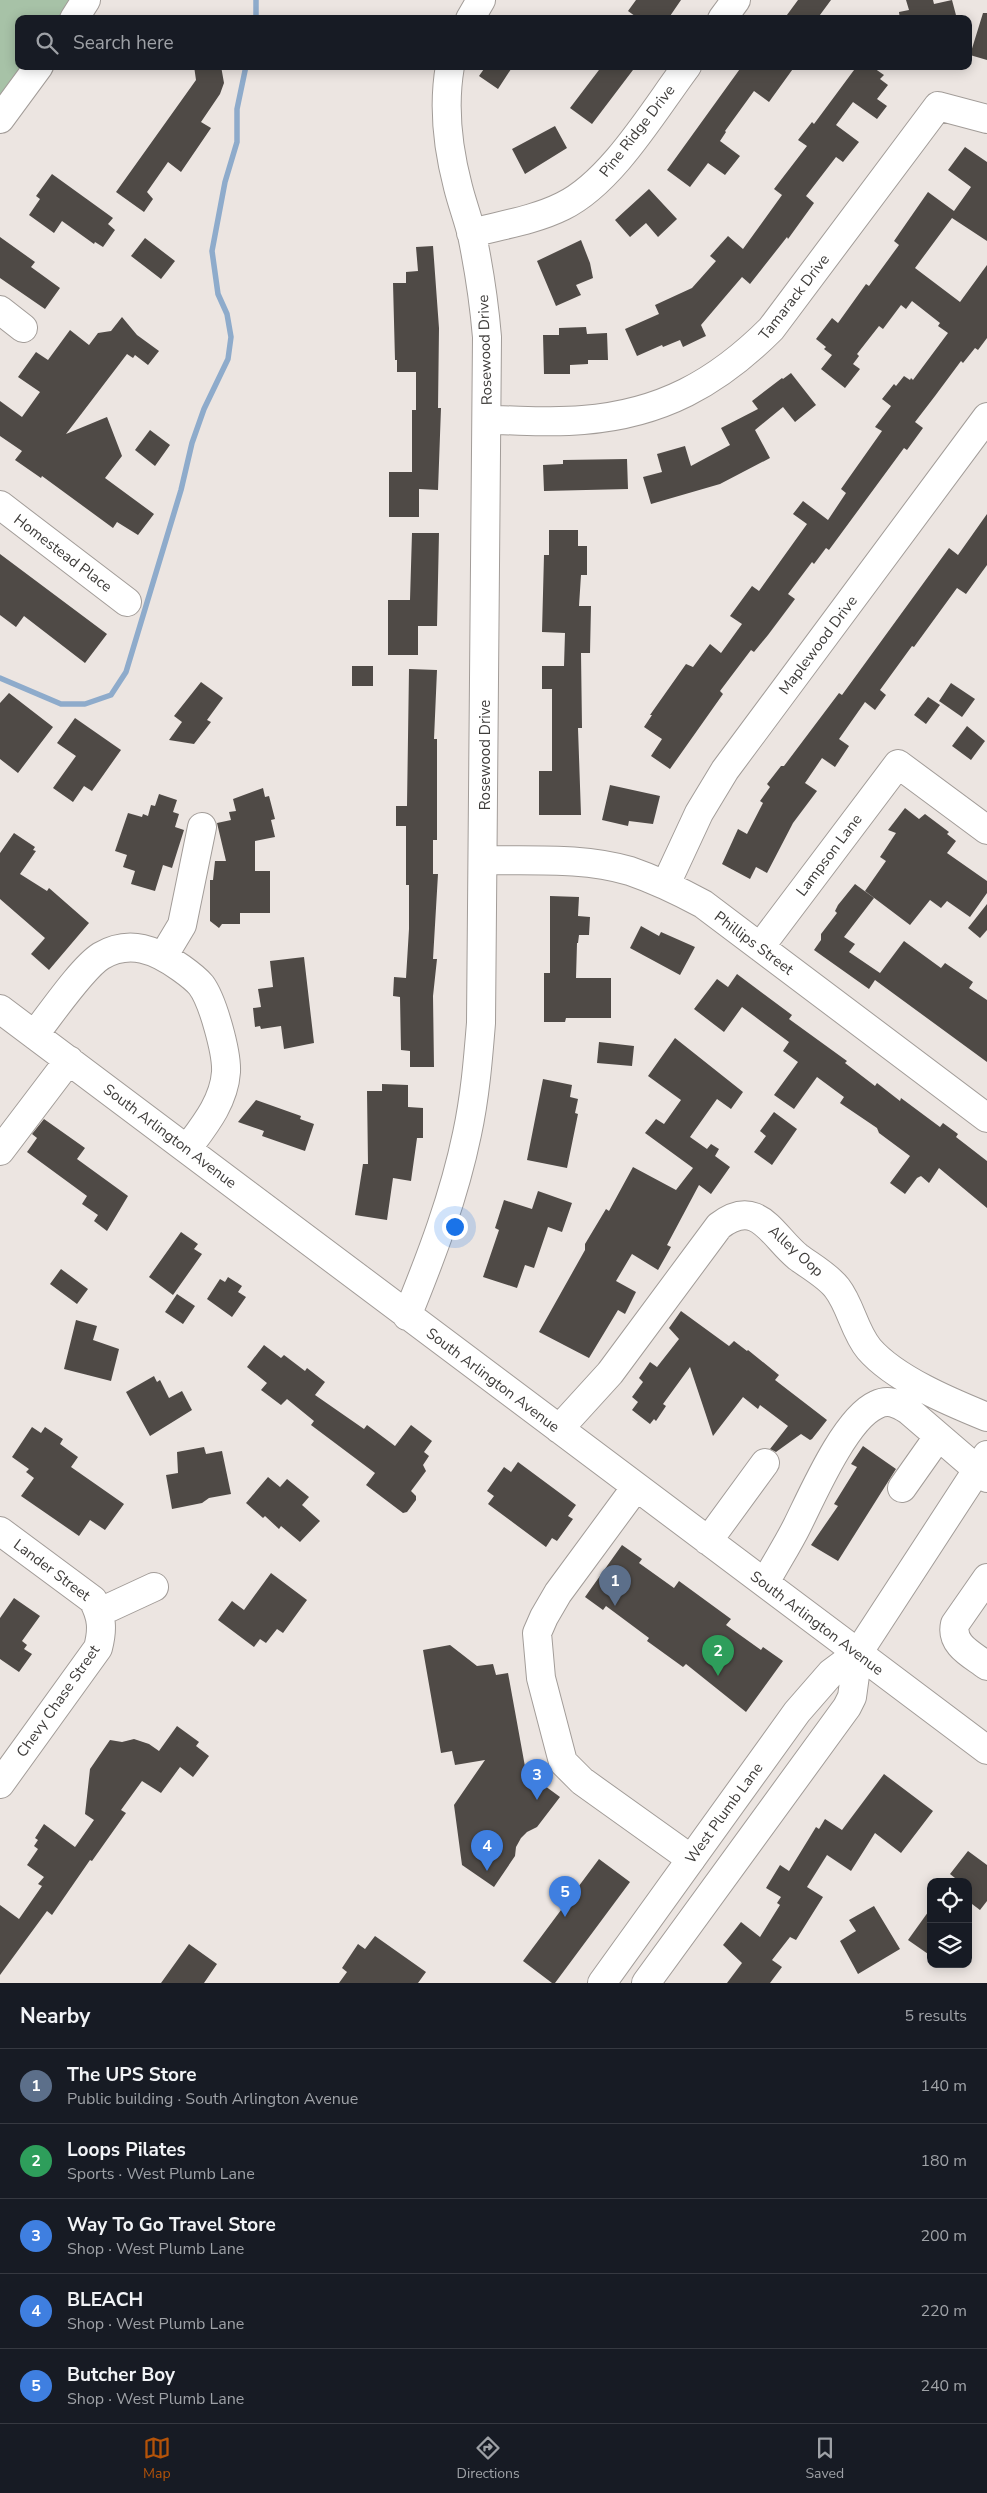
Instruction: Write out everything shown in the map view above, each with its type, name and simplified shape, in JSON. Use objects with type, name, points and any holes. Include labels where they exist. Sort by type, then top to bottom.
[{"type":"street","points":[[70,0],[72,15]]},
{"type":"street","points":[[76,15],[86,0]]},
{"type":"street","points":[[472,15],[481,0]]},
{"type":"street","points":[[725,15],[736,0]]},
{"type":"street","points":[[0,119],[36,70]]},
{"type":"street","name":"Rosewood Drive","points":[[406,1316],[433,1250],[453,1192],[467,1134],[476,1082],[481,1023],[484,860],[487,337],[482,286],[472,233],[458,186],[449,144],[447,112],[450,70]]},
{"type":"street","name":"Pine Ridge Drive","points":[[472,233],[537,216],[564,206],[586,192],[607,173],[684,70]]},
{"type":"street","name":"Tamarack Drive","points":[[487,420],[582,420],[620,416],[651,408],[687,394],[716,377],[746,355],[771,329],[938,106],[987,119]]},
{"type":"street","points":[[0,310],[23,328]]},
{"type":"street","name":"Maplewood Drive","points":[[666,884],[699,813],[725,770],[987,417]]},
{"type":"street","name":"Homestead Place","points":[[0,505],[127,602]]},
{"type":"street","name":"Lampson Lane","points":[[760,947],[898,764],[987,830]]},
{"type":"street","points":[[164,955],[182,925],[202,827]]},
{"type":"street","name":"Phillips Street","points":[[484,860],[591,863],[628,871],[666,884],[703,904],[987,1118]]},
{"type":"street","points":[[35,1034],[87,968],[99,957],[114,950],[130,947],[147,948],[164,955],[201,985],[209,999],[225,1057],[226,1073],[211,1118],[187,1149]]},
{"type":"street","name":"South Arlington Avenue","points":[[0,1009],[406,1316],[987,1750]]},
{"type":"street","points":[[0,1151],[69,1060]]},
{"type":"street","name":"Alley Oop","points":[[559,1429],[610,1373],[719,1226],[730,1218],[743,1215],[758,1218],[796,1255],[837,1287],[868,1348],[877,1357],[931,1393],[987,1416]]},
{"type":"street","points":[[765,1583],[821,1476],[844,1439],[875,1405],[888,1401],[897,1403],[938,1437],[984,1468]]},
{"type":"street","points":[[902,1488],[938,1437]]},
{"type":"street","points":[[708,1541],[765,1463]]},
{"type":"street","name":"West Plumb Lane","points":[[602,1983],[818,1686],[858,1653],[984,1468]]},
{"type":"street","points":[[636,1487],[558,1593],[544,1617],[537,1632],[541,1678],[563,1762],[582,1781],[691,1859]]},
{"type":"street","name":"Lander Street","points":[[0,1531],[84,1591],[93,1600],[100,1612]]},
{"type":"street","points":[[986,1582],[955,1624],[953,1631],[960,1646],[987,1666]]},
{"type":"street","points":[[100,1612],[154,1587]]},
{"type":"street","name":"Chevy Chase Street","points":[[0,1784],[98,1648],[102,1632],[100,1612]]},
{"type":"street","name":"West Plumb Lane","points":[[646,1983],[847,1707],[852,1697],[858,1653]]},
{"type":"green space","points":[[0,0],[72,0],[63,15],[15,15],[15,70],[23,70],[0,102]]},
{"type":"building","points":[[636,0],[681,0],[671,15],[634,15],[628,11]]},
{"type":"building","points":[[798,0],[831,0],[820,15],[787,15]]},
{"type":"building","points":[[906,0],[933,0],[934,4],[952,0],[956,15],[899,15],[899,12],[909,10]]},
{"type":"building","points":[[983,13],[987,13],[987,60],[972,56],[972,49]]},
{"type":"building","points":[[195,70],[222,70],[224,83],[220,94],[201,122],[211,128],[181,172],[168,162],[147,192],[153,199],[144,212],[116,192],[196,80]]},
{"type":"building","points":[[483,70],[510,70],[498,89],[479,76]]},
{"type":"building","points":[[599,70],[633,70],[592,124],[570,108]]},
{"type":"building","points":[[739,70],[792,70],[769,102],[754,91],[725,131],[720,141],[740,156],[725,175],[708,163],[690,187],[667,170]]},
{"type":"building","points":[[854,70],[877,70],[884,75],[880,79],[888,85],[877,99],[887,106],[877,119],[853,102],[836,125],[859,142],[843,162],[836,157],[806,196],[814,203],[788,239],[787,237],[750,284],[742,277],[701,325],[706,336],[683,347],[680,340],[663,347],[662,345],[637,356],[625,329],[659,314],[655,305],[692,288],[716,261],[710,256],[728,236],[743,249],[782,195],[774,189],[807,146],[798,140],[812,122],[814,124]]},
{"type":"building","points":[[555,126],[567,148],[525,174],[512,149]]},
{"type":"building","points":[[965,147],[987,162],[987,241],[952,218],[915,268],[960,302],[987,265],[987,338],[978,350],[975,348],[963,363],[961,361],[915,422],[923,428],[907,450],[904,448],[829,550],[826,548],[814,564],[812,562],[788,594],[795,599],[754,652],[751,650],[720,691],[723,694],[670,769],[651,756],[662,739],[644,727],[652,715],[650,715],[686,664],[693,667],[710,644],[721,653],[742,624],[730,616],[752,586],[759,591],[807,524],[793,514],[803,501],[828,520],[846,493],[841,489],[882,431],[875,427],[891,406],[882,399],[894,384],[896,386],[904,376],[913,380],[948,333],[938,326],[940,323],[912,301],[906,309],[901,305],[883,329],[879,326],[857,354],[859,356],[853,364],[860,369],[845,388],[821,369],[832,355],[816,339],[832,318],[838,323],[866,284],[869,286],[899,245],[894,241],[928,192],[954,211],[971,187],[948,170]]},
{"type":"building","points":[[52,174],[113,218],[108,224],[115,230],[103,247],[95,242],[94,244],[62,221],[54,233],[29,215],[40,199],[36,196]]},
{"type":"building","points":[[649,189],[677,219],[658,237],[646,223],[630,237],[615,220]]},
{"type":"building","points":[[0,237],[35,262],[31,267],[60,288],[45,309],[0,278]]},
{"type":"building","points":[[145,238],[175,261],[161,279],[131,256]]},
{"type":"building","points":[[581,240],[590,263],[593,278],[576,285],[581,295],[556,306],[537,261]]},
{"type":"building","points":[[433,246],[439,328],[438,408],[441,408],[438,490],[419,489],[419,517],[389,517],[389,472],[412,472],[412,410],[416,410],[416,372],[397,372],[393,283],[406,283],[406,272],[418,271],[416,247]]},
{"type":"building","points":[[122,317],[137,335],[159,351],[148,365],[135,355],[133,358],[127,354],[66,434],[107,417],[122,456],[105,478],[154,514],[138,535],[117,522],[113,528],[42,476],[41,478],[15,460],[22,451],[0,436],[0,401],[22,417],[40,392],[18,377],[36,352],[48,360],[70,330],[89,345],[98,333],[111,331]]},
{"type":"building","points":[[586,327],[587,334],[607,333],[608,360],[588,360],[588,364],[570,365],[570,374],[544,374],[543,335],[559,335],[559,328]]},
{"type":"building","points":[[791,373],[816,405],[795,422],[783,407],[755,430],[770,458],[720,484],[651,504],[643,477],[662,472],[657,454],[685,446],[691,466],[730,445],[721,428],[758,409],[752,401]]},
{"type":"building","points":[[150,430],[170,445],[155,466],[135,450]]},
{"type":"building","points":[[627,459],[628,489],[544,491],[543,465],[563,464],[563,460]]},
{"type":"building","points":[[987,514],[987,565],[966,594],[957,588],[914,647],[912,646],[880,690],[886,695],[875,710],[865,702],[839,739],[849,746],[835,767],[822,758],[805,783],[817,791],[793,823],[767,873],[756,867],[750,879],[722,864],[738,829],[747,834],[763,803],[760,801],[770,787],[767,784],[781,766],[784,766],[839,693],[842,695],[949,548],[958,555]]},
{"type":"building","points":[[549,530],[578,530],[578,546],[587,546],[587,575],[581,575],[579,606],[591,606],[590,653],[581,653],[582,728],[578,728],[581,815],[539,815],[539,771],[552,771],[552,689],[542,689],[542,666],[564,666],[565,633],[542,632],[544,555],[549,555]]},
{"type":"building","points":[[412,533],[439,533],[437,626],[418,626],[418,655],[388,655],[388,600],[410,600]]},
{"type":"building","points":[[0,554],[107,634],[85,663],[24,616],[16,627],[0,615]]},
{"type":"building","points":[[352,666],[373,666],[373,686],[352,686]]},
{"type":"building","points":[[409,669],[437,670],[434,739],[437,739],[437,840],[433,840],[433,874],[438,874],[433,959],[437,959],[433,996],[434,1067],[410,1067],[410,1051],[401,1050],[400,997],[393,996],[394,977],[406,978],[409,929],[409,885],[406,885],[406,826],[396,826],[396,806],[407,806]]},
{"type":"building","points":[[201,682],[223,698],[207,720],[211,722],[194,744],[169,740],[182,722],[174,716]]},
{"type":"building","points":[[951,683],[975,699],[962,717],[939,701]]},
{"type":"building","points":[[9,693],[53,727],[18,773],[0,759],[0,703]]},
{"type":"building","points":[[928,697],[940,705],[926,724],[914,715]]},
{"type":"building","points":[[75,718],[121,750],[92,791],[84,786],[73,802],[53,788],[76,756],[57,743]]},
{"type":"building","points":[[967,726],[985,741],[971,760],[952,746]]},
{"type":"building","points":[[610,785],[660,796],[653,824],[629,821],[628,826],[602,820]]},
{"type":"building","points":[[263,788],[265,797],[269,796],[275,819],[271,820],[275,837],[255,841],[255,871],[270,871],[270,913],[240,913],[240,924],[222,924],[219,928],[210,921],[210,880],[213,880],[215,861],[226,861],[217,823],[231,820],[229,812],[236,811],[233,799]]},
{"type":"building","points":[[159,794],[177,800],[173,812],[179,814],[175,827],[184,830],[172,868],[163,865],[155,891],[131,884],[135,871],[123,867],[127,855],[115,851],[128,813],[142,817],[143,814],[148,816],[151,805],[155,806]]},
{"type":"building","points":[[905,808],[919,819],[925,814],[949,832],[947,834],[956,841],[947,853],[987,881],[987,893],[970,917],[947,901],[941,908],[930,900],[910,925],[865,891],[886,861],[880,857],[896,833],[888,830]]},
{"type":"building","points":[[14,833],[35,847],[33,850],[36,851],[20,874],[47,891],[49,888],[89,923],[49,970],[31,954],[45,938],[0,899],[0,853]]},
{"type":"building","points":[[855,884],[874,898],[844,937],[855,944],[849,952],[880,973],[904,941],[941,968],[945,963],[973,982],[969,988],[987,1000],[987,1062],[875,980],[869,989],[814,950],[821,940],[821,934],[837,913],[835,911],[838,905]]},
{"type":"building","points":[[550,896],[579,897],[578,916],[590,917],[589,935],[579,935],[577,943],[576,978],[611,978],[611,1018],[566,1018],[565,1022],[544,1022],[544,973],[550,973]]},
{"type":"building","points":[[987,904],[987,930],[980,938],[968,928]]},
{"type":"building","points":[[641,926],[659,936],[661,932],[695,947],[680,975],[630,948]]},
{"type":"building","points":[[304,957],[314,1043],[284,1049],[281,1026],[261,1029],[260,1026],[255,1027],[253,1008],[261,1007],[258,989],[273,987],[270,961]]},
{"type":"building","points":[[737,974],[792,1015],[789,1019],[847,1061],[845,1063],[875,1086],[877,1083],[900,1101],[901,1098],[940,1127],[943,1123],[958,1134],[956,1137],[987,1161],[987,1208],[939,1168],[929,1183],[921,1176],[917,1178],[905,1194],[890,1183],[910,1156],[879,1133],[877,1128],[840,1103],[844,1097],[817,1077],[794,1109],[774,1095],[798,1062],[783,1051],[789,1042],[742,1007],[724,1032],[694,1009],[717,979],[728,987]]},
{"type":"building","points":[[675,1038],[743,1092],[731,1109],[717,1099],[690,1137],[707,1149],[711,1144],[719,1149],[715,1156],[730,1167],[711,1194],[699,1185],[667,1245],[671,1247],[658,1270],[632,1254],[616,1281],[636,1292],[625,1314],[618,1310],[589,1358],[539,1332],[585,1250],[585,1244],[606,1209],[609,1211],[633,1167],[676,1190],[693,1168],[645,1133],[656,1119],[664,1124],[681,1100],[648,1076]]},
{"type":"building","points":[[599,1042],[634,1046],[632,1066],[597,1063]]},
{"type":"building","points":[[543,1079],[572,1085],[570,1097],[578,1099],[575,1113],[578,1114],[567,1168],[527,1160]]},
{"type":"building","points":[[382,1084],[408,1085],[408,1107],[423,1108],[423,1138],[417,1138],[411,1181],[393,1178],[387,1220],[355,1215],[363,1164],[368,1164],[367,1091],[382,1091]]},
{"type":"building","points":[[256,1100],[301,1116],[300,1119],[314,1124],[305,1151],[262,1136],[264,1131],[238,1122]]},
{"type":"building","points":[[774,1112],[797,1129],[772,1165],[754,1152],[766,1136],[760,1131]]},
{"type":"building","points":[[44,1119],[85,1148],[77,1159],[128,1196],[107,1231],[94,1221],[98,1215],[82,1204],[87,1196],[27,1152],[37,1138],[32,1134]]},
{"type":"building","points":[[538,1191],[572,1203],[562,1232],[548,1227],[534,1268],[525,1265],[517,1288],[483,1277],[499,1230],[495,1228],[504,1200],[532,1209]]},
{"type":"building","points":[[181,1232],[198,1244],[194,1249],[202,1254],[173,1295],[149,1277]]},
{"type":"building","points":[[61,1269],[88,1289],[77,1304],[50,1284]]},
{"type":"building","points":[[228,1277],[242,1286],[238,1292],[246,1297],[232,1317],[207,1299],[220,1279],[225,1282]]},
{"type":"building","points":[[177,1294],[195,1306],[183,1324],[165,1312]]},
{"type":"building","points":[[681,1311],[729,1346],[734,1341],[748,1350],[779,1375],[775,1380],[827,1420],[812,1439],[810,1440],[801,1434],[776,1452],[770,1449],[788,1426],[760,1405],[758,1409],[743,1397],[713,1436],[690,1367],[663,1404],[666,1406],[656,1421],[654,1419],[650,1424],[632,1410],[638,1402],[632,1397],[643,1382],[639,1378],[650,1362],[657,1367],[679,1339],[669,1328]]},
{"type":"building","points":[[76,1320],[97,1326],[93,1340],[119,1349],[111,1381],[64,1369]]},
{"type":"building","points":[[264,1345],[281,1358],[284,1355],[305,1371],[307,1368],[325,1382],[315,1395],[364,1429],[367,1425],[395,1446],[411,1425],[432,1441],[424,1452],[429,1456],[423,1465],[426,1471],[411,1491],[416,1496],[416,1500],[407,1512],[403,1513],[366,1485],[375,1473],[311,1425],[314,1421],[287,1399],[281,1405],[261,1390],[267,1383],[247,1367]]},
{"type":"building","points":[[154,1376],[157,1382],[160,1380],[169,1398],[182,1391],[192,1410],[150,1436],[126,1392]]},
{"type":"building","points":[[32,1427],[41,1433],[45,1427],[63,1439],[60,1444],[78,1457],[71,1467],[124,1504],[105,1530],[90,1520],[79,1536],[21,1496],[34,1478],[26,1472],[29,1469],[12,1457]]},
{"type":"building","points":[[863,1446],[896,1469],[838,1561],[811,1545],[838,1506],[834,1504],[857,1467],[851,1464]]},
{"type":"building","points":[[204,1447],[206,1454],[222,1451],[231,1494],[209,1498],[202,1503],[172,1509],[166,1475],[178,1473],[177,1452]]},
{"type":"building","points":[[518,1462],[576,1505],[568,1516],[573,1519],[557,1541],[552,1538],[546,1547],[488,1504],[494,1496],[487,1491],[504,1467],[511,1472]]},
{"type":"building","points":[[268,1477],[280,1487],[287,1479],[309,1497],[302,1505],[320,1521],[300,1542],[281,1526],[279,1529],[265,1516],[263,1518],[246,1503]]},
{"type":"building","points":[[622,1545],[642,1559],[639,1563],[674,1588],[679,1581],[731,1619],[726,1625],[761,1650],[763,1647],[783,1661],[746,1712],[686,1664],[683,1667],[647,1641],[649,1638],[606,1606],[603,1610],[585,1597]]},
{"type":"building","points":[[271,1573],[307,1600],[283,1633],[277,1629],[266,1643],[260,1639],[254,1647],[218,1620],[232,1601],[244,1610]]},
{"type":"building","points":[[14,1598],[40,1616],[22,1641],[27,1645],[24,1649],[32,1654],[19,1672],[0,1659],[0,1618]]},
{"type":"building","points":[[450,1645],[477,1666],[493,1664],[496,1675],[508,1673],[526,1772],[560,1797],[537,1827],[527,1832],[521,1838],[516,1847],[515,1856],[494,1887],[462,1865],[454,1805],[485,1760],[455,1765],[452,1751],[441,1753],[423,1650]]},
{"type":"building","points":[[177,1726],[199,1742],[196,1746],[209,1756],[193,1777],[180,1767],[161,1793],[142,1781],[121,1810],[126,1813],[92,1861],[90,1860],[52,1915],[47,1911],[0,1975],[0,1905],[19,1919],[42,1886],[38,1884],[44,1877],[27,1865],[38,1849],[34,1846],[38,1840],[35,1838],[44,1824],[75,1847],[94,1820],[85,1814],[90,1769],[110,1740],[122,1742],[134,1739],[149,1744],[159,1751]]},
{"type":"building","points":[[884,1774],[933,1811],[901,1853],[875,1833],[851,1871],[827,1855],[807,1887],[823,1897],[796,1940],[790,1937],[772,1960],[782,1967],[770,1983],[727,1983],[742,1963],[723,1945],[741,1922],[760,1937],[780,1905],[777,1903],[781,1897],[766,1888],[780,1865],[789,1871],[816,1827],[819,1829],[825,1819],[842,1830]]},
{"type":"building","points":[[968,1851],[987,1865],[987,1901],[980,1910],[972,1904],[972,1878],[955,1878],[950,1874]]},
{"type":"building","points":[[599,1859],[630,1882],[555,1983],[552,1983],[523,1961]]},
{"type":"building","points":[[874,1906],[900,1949],[858,1974],[840,1941],[856,1931],[849,1920]]},
{"type":"building","points":[[927,1914],[927,1953],[908,1940]]},
{"type":"building","points":[[375,1936],[426,1972],[418,1983],[339,1983],[347,1972],[342,1968],[358,1944],[365,1949]]},
{"type":"building","points":[[189,1944],[217,1964],[204,1983],[161,1983]]},
{"type":"waterway","points":[[256,0],[256,15]]},
{"type":"waterway","points":[[0,678],[61,704],[85,704],[111,695],[126,672],[181,490],[192,443],[204,409],[228,359],[231,337],[227,314],[218,294],[212,251],[225,182],[237,142],[237,109],[245,70]]},
{"type":"place","name":"The UPS Store","points":[[615,1606]]},
{"type":"place","name":"Loops Pilates","points":[[718,1676]]},
{"type":"place","name":"Way To Go Travel Store","points":[[537,1800]]},
{"type":"place","name":"BLEACH","points":[[487,1871]]},
{"type":"place","name":"Butcher Boy","points":[[565,1917]]}]
